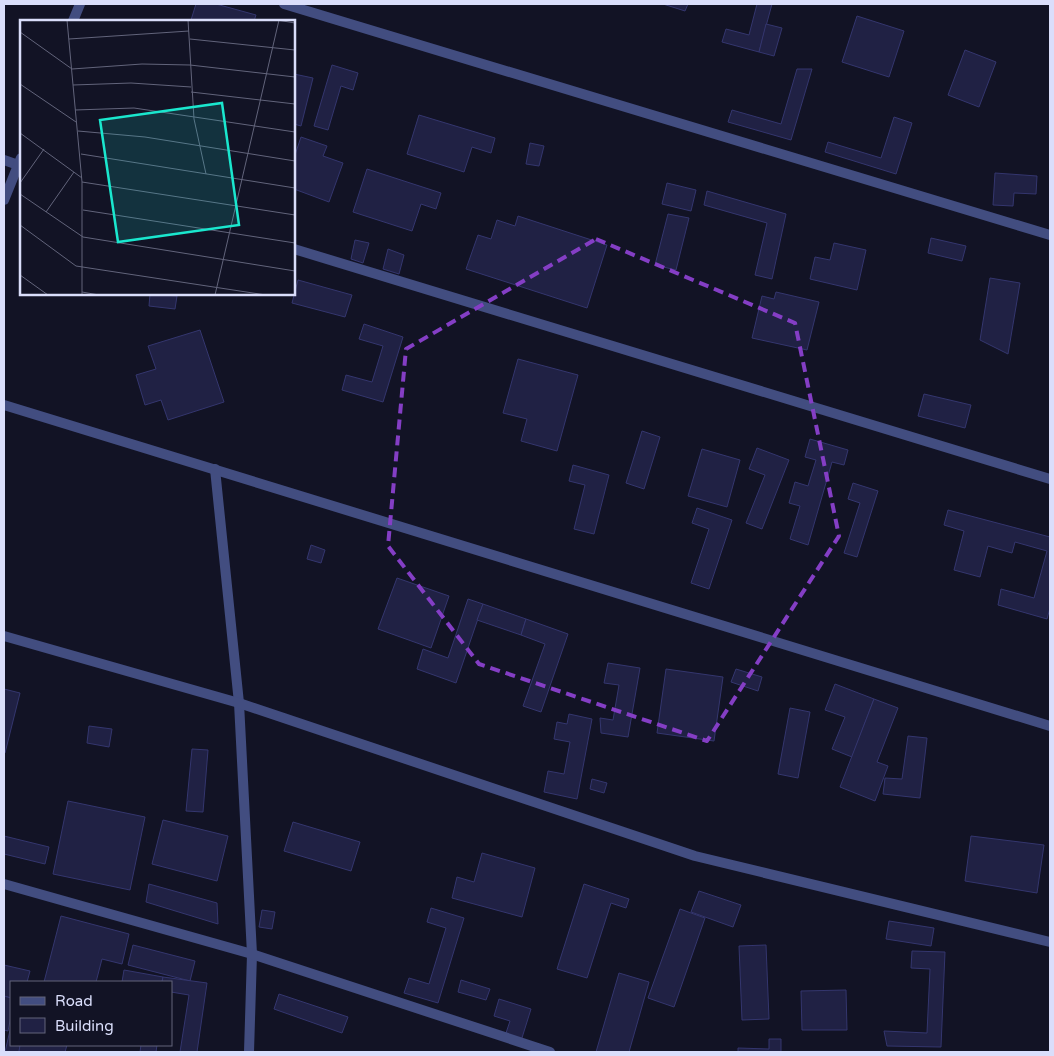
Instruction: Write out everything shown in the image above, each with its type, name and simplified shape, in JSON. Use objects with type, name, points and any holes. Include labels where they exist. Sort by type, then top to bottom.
[{"type":"street","points":[[73,20],[80,4]]},
{"type":"street","points":[[284,4],[1050,235]]},
{"type":"street","points":[[4,160],[20,163],[4,200]]},
{"type":"street","points":[[295,249],[1050,479]]},
{"type":"street","points":[[4,405],[1050,726]]},
{"type":"street","points":[[215,469],[239,703],[252,954],[248,1052]]},
{"type":"street","points":[[4,636],[239,703],[695,856],[1050,942]]},
{"type":"street","points":[[4,884],[252,954],[550,1052]]},
{"type":"highlighted area","points":[[596,239],[795,323],[839,536],[707,741],[479,664],[388,546],[406,349]]},
{"type":"building","points":[[196,4],[216,4],[256,15],[254,20],[191,20]]},
{"type":"building","points":[[663,4],[688,4],[685,11]]},
{"type":"building","points":[[757,4],[772,4],[759,52],[722,42],[726,29],[749,35]]},
{"type":"building","points":[[857,16],[904,31],[889,77],[842,62]]},
{"type":"building","points":[[766,24],[782,28],[774,56],[759,52]]},
{"type":"building","points":[[965,50],[996,62],[979,107],[948,95]]},
{"type":"building","points":[[332,65],[358,73],[353,90],[341,86],[328,130],[314,126]]},
{"type":"building","points":[[797,69],[812,69],[791,140],[728,122],[732,110],[781,124]]},
{"type":"building","points":[[295,74],[313,78],[301,126],[295,124]]},
{"type":"building","points":[[419,115],[495,138],[491,153],[472,147],[464,172],[407,154]]},
{"type":"building","points":[[894,117],[912,123],[896,174],[825,152],[828,142],[881,158]]},
{"type":"building","points":[[301,137],[327,146],[323,156],[343,163],[329,202],[295,189],[295,155]]},
{"type":"building","points":[[530,143],[544,146],[539,166],[526,164]]},
{"type":"building","points":[[367,169],[441,193],[436,209],[421,204],[412,231],[353,212]]},
{"type":"building","points":[[995,173],[1037,176],[1036,194],[1014,193],[1013,206],[993,205]]},
{"type":"building","points":[[667,183],[696,190],[691,211],[662,204]]},
{"type":"building","points":[[707,191],[786,214],[772,279],[755,275],[767,223],[704,205]]},
{"type":"building","points":[[668,214],[689,218],[676,270],[655,265]]},
{"type":"building","points":[[518,216],[607,245],[587,308],[466,269],[478,235],[491,239],[497,220],[515,226]]},
{"type":"building","points":[[931,238],[966,246],[962,261],[928,253]]},
{"type":"building","points":[[355,240],[369,243],[363,263],[351,259]]},
{"type":"building","points":[[834,243],[866,250],[857,290],[810,279],[815,257],[830,260]]},
{"type":"building","points":[[388,249],[404,255],[399,274],[383,269]]},
{"type":"building","points":[[990,278],[1020,283],[1008,354],[980,340]]},
{"type":"building","points":[[298,280],[352,295],[345,317],[292,303]]},
{"type":"building","points":[[776,292],[819,302],[807,350],[752,338],[762,296],[774,299]]},
{"type":"building","points":[[150,295],[177,296],[175,309],[149,306]]},
{"type":"building","points":[[364,324],[403,337],[383,402],[342,390],[346,375],[372,382],[383,346],[359,339]]},
{"type":"building","points":[[200,330],[224,402],[168,420],[161,400],[145,405],[136,375],[156,369],[148,346]]},
{"type":"building","points":[[518,359],[578,375],[557,451],[521,441],[527,419],[503,413]]},
{"type":"building","points":[[924,394],[971,405],[965,428],[918,416]]},
{"type":"building","points":[[642,431],[660,437],[644,489],[626,483]]},
{"type":"building","points":[[810,439],[848,450],[844,465],[832,462],[808,545],[790,539],[800,506],[789,503],[795,482],[808,486],[816,460],[805,457]]},
{"type":"building","points":[[757,448],[789,460],[762,529],[746,523],[765,475],[749,469]]},
{"type":"building","points":[[702,449],[740,460],[727,507],[688,496]]},
{"type":"building","points":[[573,465],[609,475],[594,534],[574,529],[585,485],[569,481]]},
{"type":"building","points":[[853,483],[878,491],[857,557],[844,553],[860,503],[848,499]]},
{"type":"building","points":[[697,508],[732,520],[709,589],[691,583],[709,529],[692,523]]},
{"type":"building","points":[[948,510],[1050,537],[1050,608],[1047,619],[998,605],[1001,589],[1034,598],[1047,551],[1015,542],[1012,553],[988,546],[980,577],[954,570],[964,531],[944,525]]},
{"type":"building","points":[[311,545],[325,550],[321,563],[307,559]]},
{"type":"building","points":[[397,578],[449,596],[431,648],[378,629]]},
{"type":"building","points":[[468,599],[483,604],[456,683],[417,669],[423,649],[448,658]]},
{"type":"building","points":[[483,604],[526,619],[521,635],[477,620]]},
{"type":"building","points":[[526,619],[568,634],[541,712],[523,706],[545,644],[521,635]]},
{"type":"building","points":[[608,663],[640,668],[628,737],[601,733],[600,718],[613,720],[619,685],[604,683]]},
{"type":"building","points":[[666,669],[723,677],[714,741],[657,733]]},
{"type":"building","points":[[736,669],[762,677],[758,691],[731,682]]},
{"type":"building","points":[[835,684],[874,699],[852,757],[832,749],[845,717],[825,710]]},
{"type":"building","points":[[4,689],[20,693],[5,753],[4,753]]},
{"type":"building","points":[[874,699],[898,708],[877,762],[888,766],[875,801],[840,787]]},
{"type":"building","points":[[790,708],[810,712],[798,778],[778,774]]},
{"type":"building","points":[[569,714],[592,719],[577,799],[544,792],[548,771],[564,774],[570,742],[554,739],[557,722],[567,724]]},
{"type":"building","points":[[89,726],[112,729],[109,747],[87,743]]},
{"type":"building","points":[[908,736],[927,738],[920,798],[883,794],[885,778],[902,779]]},
{"type":"building","points":[[192,749],[208,750],[203,812],[186,811]]},
{"type":"building","points":[[592,779],[607,783],[604,793],[590,789]]},
{"type":"building","points":[[68,801],[145,817],[130,890],[53,874]]},
{"type":"building","points":[[163,820],[228,836],[217,881],[152,864]]},
{"type":"building","points":[[293,822],[360,842],[351,871],[284,851]]},
{"type":"building","points":[[4,836],[49,847],[45,864],[4,854]]},
{"type":"building","points":[[971,836],[1044,845],[1037,893],[965,881]]},
{"type":"building","points":[[482,853],[535,868],[522,917],[452,898],[457,877],[474,882]]},
{"type":"building","points":[[149,884],[217,903],[218,924],[146,902]]},
{"type":"building","points":[[584,884],[629,899],[626,908],[611,903],[587,978],[557,969]]},
{"type":"building","points":[[699,891],[741,905],[733,927],[691,912]]},
{"type":"building","points":[[431,908],[464,918],[438,1003],[404,993],[409,978],[429,984],[446,928],[427,922]]},
{"type":"building","points":[[680,909],[705,918],[674,1007],[648,998]]},
{"type":"building","points":[[262,910],[275,912],[272,929],[259,927]]},
{"type":"building","points":[[61,916],[129,934],[122,964],[102,959],[96,981],[44,981]]},
{"type":"building","points":[[889,921],[934,928],[931,946],[886,939]]},
{"type":"building","points":[[133,945],[195,961],[190,981],[128,965]]},
{"type":"building","points":[[766,945],[769,1019],[742,1020],[739,946]]},
{"type":"building","points":[[912,951],[945,952],[941,1047],[887,1046],[884,1031],[927,1033],[930,969],[911,968]]},
{"type":"building","points":[[4,965],[30,971],[27,981],[10,981],[10,998],[4,996]]},
{"type":"building","points":[[124,970],[163,977],[162,981],[122,981]]},
{"type":"building","points":[[619,973],[649,982],[629,1052],[596,1052]]},
{"type":"building","points":[[163,977],[207,983],[197,1052],[180,1052],[189,995],[172,992],[172,981],[162,981]]},
{"type":"building","points":[[461,980],[490,989],[486,1000],[458,992]]},
{"type":"building","points":[[846,990],[847,1030],[802,1030],[801,991]]},
{"type":"building","points":[[279,994],[348,1017],[342,1033],[274,1009]]},
{"type":"building","points":[[4,996],[10,998],[10,1021],[8,1031],[4,1030]]},
{"type":"building","points":[[499,999],[531,1009],[521,1041],[505,1036],[510,1021],[494,1016]]},
{"type":"building","points":[[10,1030],[10,1046],[20,1046],[19,1052],[5,1052]]},
{"type":"building","points":[[769,1039],[781,1039],[781,1052],[738,1052],[738,1048],[769,1049]]},
{"type":"building","points":[[20,1046],[67,1046],[65,1052],[19,1052]]},
{"type":"building","points":[[141,1046],[157,1046],[156,1052],[140,1052]]}]
